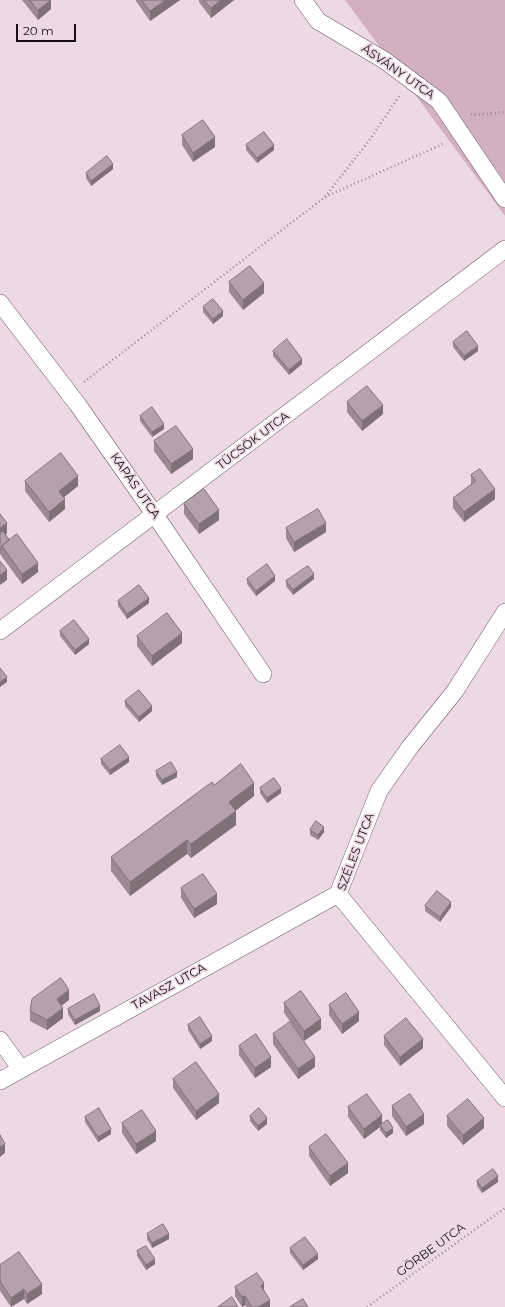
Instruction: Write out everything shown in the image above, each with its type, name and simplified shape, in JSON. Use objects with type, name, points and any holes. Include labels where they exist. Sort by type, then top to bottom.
[{"type":"street","name":"ÁSVÁNY UTCA","points":[[303,0],[318,21],[384,60],[439,101],[505,199]]},
{"type":"street","name":"TÜCSÖK UTCA","points":[[0,632],[505,249]]},
{"type":"street","name":"KAPÁS UTCA","points":[[0,303],[69,393],[155,515],[263,674]]},
{"type":"street","name":"SZÉLES UTCA","points":[[505,612],[455,691],[410,747],[379,791],[338,894],[505,1098]]},
{"type":"street","name":"TAVASZ UTCA","points":[[0,1081],[21,1068],[338,894]]},
{"type":"street","points":[[0,1040],[21,1068]]},
{"type":"path","points":[[325,197],[371,138],[411,80]]},
{"type":"path","points":[[467,112],[474,115],[505,112]]},
{"type":"path","points":[[69,393],[325,197],[462,136]]},
{"type":"path","name":"GÖRBE UTCA","points":[[366,1307],[505,1208]]},
{"type":"shaded area","points":[[345,0],[505,0],[505,216]]},
{"type":"building","points":[[30,0],[51,0],[38,10]]},
{"type":"building","points":[[142,0],[166,0],[150,11]]},
{"type":"building","points":[[204,0],[221,0],[211,8]]},
{"type":"building","points":[[203,120],[215,137],[193,153],[182,135]]},
{"type":"building","points":[[264,132],[274,145],[257,158],[246,145]]},
{"type":"building","points":[[107,156],[113,164],[91,181],[86,173]]},
{"type":"building","points":[[250,266],[264,283],[243,300],[229,282]]},
{"type":"building","points":[[213,299],[223,311],[213,319],[203,307]]},
{"type":"building","points":[[467,331],[478,346],[464,356],[453,342]]},
{"type":"building","points":[[287,339],[302,359],[289,370],[273,351]]},
{"type":"building","points":[[367,386],[383,405],[362,421],[347,402]]},
{"type":"building","points":[[152,407],[164,424],[152,432],[140,416]]},
{"type":"building","points":[[176,426],[193,449],[171,464],[154,441]]},
{"type":"building","points":[[61,453],[78,476],[59,491],[65,499],[49,512],[25,481]]},
{"type":"building","points":[[480,469],[495,489],[464,512],[453,498],[476,481],[471,475]]},
{"type":"building","points":[[204,489],[219,510],[199,524],[184,504]]},
{"type":"building","points":[[318,509],[326,523],[294,542],[286,528]]},
{"type":"building","points":[[0,514],[7,523],[0,528]]},
{"type":"building","points":[[3,531],[9,540],[2,546],[2,551],[0,549],[0,533]]},
{"type":"building","points":[[17,534],[38,563],[22,574],[2,546]]},
{"type":"building","points":[[0,561],[7,570],[0,575]]},
{"type":"building","points":[[267,564],[275,576],[256,591],[247,579]]},
{"type":"building","points":[[308,566],[314,574],[293,590],[286,581]]},
{"type":"building","points":[[139,585],[149,598],[127,614],[118,601]]},
{"type":"building","points":[[167,613],[182,633],[152,656],[137,636]]},
{"type":"building","points":[[74,620],[89,639],[75,650],[60,631]]},
{"type":"building","points":[[0,668],[7,677],[0,682]]},
{"type":"building","points":[[139,690],[152,706],[139,717],[125,701]]},
{"type":"building","points":[[120,745],[129,757],[110,770],[101,759]]},
{"type":"building","points":[[171,762],[177,772],[162,780],[156,771]]},
{"type":"building","points":[[241,764],[254,783],[229,802],[236,811],[191,844],[187,840],[130,882],[111,857],[212,782],[214,785]]},
{"type":"building","points":[[274,778],[281,788],[267,798],[260,788]]},
{"type":"building","points":[[316,821],[324,827],[318,835],[310,830]]},
{"type":"building","points":[[203,874],[217,894],[194,909],[181,888]]},
{"type":"building","points":[[437,891],[451,902],[440,917],[425,906]]},
{"type":"building","points":[[61,978],[69,990],[57,999],[63,1008],[47,1020],[30,1011],[32,999]]},
{"type":"building","points":[[301,991],[321,1019],[304,1031],[284,1003]]},
{"type":"building","points":[[346,993],[359,1012],[342,1024],[329,1005]]},
{"type":"building","points":[[94,994],[100,1006],[75,1020],[68,1009]]},
{"type":"building","points":[[200,1017],[212,1036],[200,1044],[188,1025]]},
{"type":"building","points":[[406,1018],[423,1039],[400,1057],[384,1036]]},
{"type":"building","points":[[290,1022],[315,1057],[298,1069],[273,1034]]},
{"type":"building","points":[[256,1034],[271,1057],[255,1068],[239,1046]]},
{"type":"building","points":[[196,1062],[219,1094],[196,1111],[173,1079]]},
{"type":"building","points":[[367,1094],[382,1115],[364,1129],[348,1107]]},
{"type":"building","points":[[410,1094],[424,1114],[406,1127],[392,1106]]},
{"type":"building","points":[[468,1099],[484,1118],[463,1135],[447,1116]]},
{"type":"building","points":[[99,1108],[111,1129],[98,1137],[85,1117]]},
{"type":"building","points":[[259,1108],[267,1118],[258,1126],[250,1116]]},
{"type":"building","points":[[142,1110],[156,1131],[136,1144],[122,1123]]},
{"type":"building","points":[[388,1120],[393,1128],[386,1133],[380,1125]]},
{"type":"building","points":[[326,1134],[348,1163],[330,1176],[309,1147]]},
{"type":"building","points":[[0,1135],[5,1144],[0,1147]]},
{"type":"building","points":[[493,1169],[498,1176],[482,1188],[477,1181]]},
{"type":"building","points":[[163,1224],[169,1234],[152,1243],[147,1234]]},
{"type":"building","points":[[305,1237],[318,1254],[303,1265],[290,1248]]},
{"type":"building","points":[[146,1246],[155,1259],[146,1265],[137,1251]]},
{"type":"building","points":[[19,1252],[42,1284],[27,1294],[24,1289],[11,1298],[0,1281],[0,1265]]},
{"type":"building","points":[[257,1273],[264,1283],[261,1286],[270,1300],[258,1307],[252,1307],[245,1296],[242,1297],[235,1287]]},
{"type":"building","points":[[232,1297],[238,1307],[218,1307]]},
{"type":"building","points":[[303,1299],[308,1307],[290,1307]]}]
